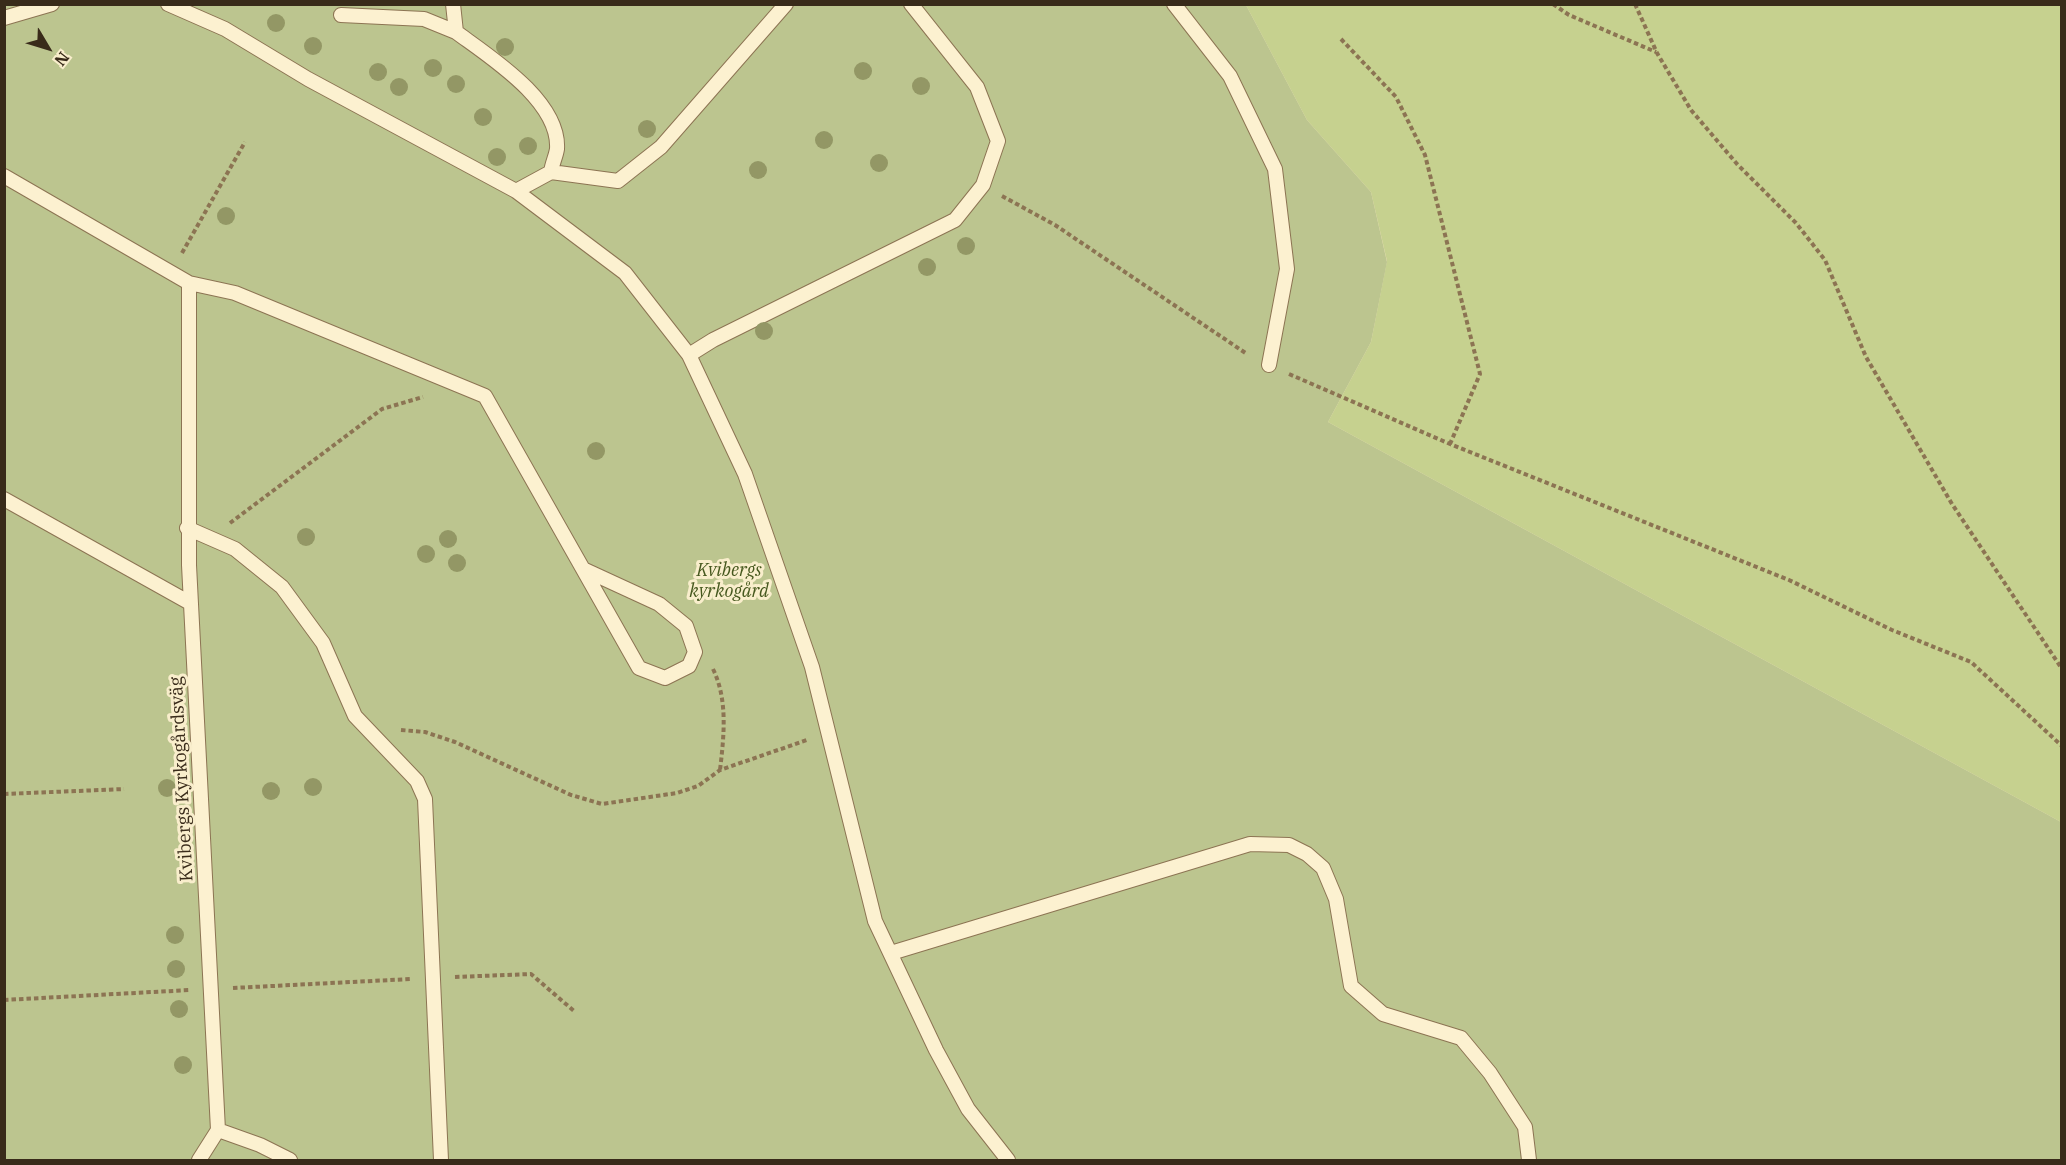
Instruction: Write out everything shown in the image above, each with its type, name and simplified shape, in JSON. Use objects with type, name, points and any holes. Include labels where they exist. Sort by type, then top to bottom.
[{"type":"lane","points":[[4,18],[52,4]]},
{"type":"lane","points":[[168,4],[225,29],[308,79],[516,191],[625,273],[689,355],[745,474],[812,667],[875,921],[936,1050],[968,1109],[1008,1161]]},
{"type":"lane","points":[[453,4],[456,32]]},
{"type":"lane","points":[[516,191],[550,171],[618,181],[661,147],[786,4]]},
{"type":"lane","points":[[689,355],[713,340],[955,220],[983,185],[998,141],[977,87],[911,4]]},
{"type":"lane","points":[[1174,4],[1230,76],[1275,169],[1287,269],[1269,365]]},
{"type":"lane","points":[[341,15],[424,18],[456,32],[516,76],[550,118],[557,148],[550,171]]},
{"type":"lane","points":[[4,177],[189,283],[235,293],[485,396],[639,668],[665,678],[688,666],[695,652],[686,626],[659,604],[583,569]]},
{"type":"lane","name":"Kvibergs Kyrkogårdsväg","points":[[189,283],[190,603],[218,1130]]},
{"type":"lane","points":[[4,499],[190,603]]},
{"type":"lane","points":[[188,528],[235,549],[282,587],[323,643],[355,716],[417,781],[425,799],[441,1161]]},
{"type":"lane","points":[[891,953],[1250,844],[1289,845],[1306,854],[1323,868],[1336,899],[1351,986],[1383,1014],[1461,1038],[1490,1073],[1525,1127],[1529,1161]]},
{"type":"lane","points":[[199,1161],[218,1130],[260,1145],[290,1161]]},
{"type":"path","points":[[1553,4],[1569,15],[1657,53]]},
{"type":"path","points":[[1635,4],[1657,53],[1691,110],[1737,164],[1796,223],[1825,260],[1866,357],[1952,504],[2061,669]]},
{"type":"path","points":[[1341,39],[1396,97],[1425,155],[1480,374],[1450,444]]},
{"type":"path","points":[[182,252],[245,142]]},
{"type":"path","points":[[983,185],[1055,225],[1241,351],[1269,365],[1450,444],[1789,580],[1892,630],[1971,662],[2061,746]]},
{"type":"path","points":[[230,524],[382,410],[433,393],[453,382]]},
{"type":"path","points":[[695,652],[712,669],[721,686],[723,731],[720,770]]},
{"type":"path","points":[[364,727],[425,732],[485,754],[571,795],[602,804],[677,793],[698,786],[720,770],[796,743]]},
{"type":"path","points":[[4,794],[124,789]]},
{"type":"path","points":[[4,1000],[531,974],[573,1011]]},
{"type":"green space","name":"Kvibergs kyrkogård","points":[[5,5],[1246,5],[1307,120],[1371,192],[1387,262],[1371,342],[1328,422],[2061,822],[2061,1160],[5,1160]]},
{"type":"green space","points":[[1246,5],[2061,5],[2061,822],[1328,422],[1371,342],[1387,261],[1371,192],[1307,120]]}]
